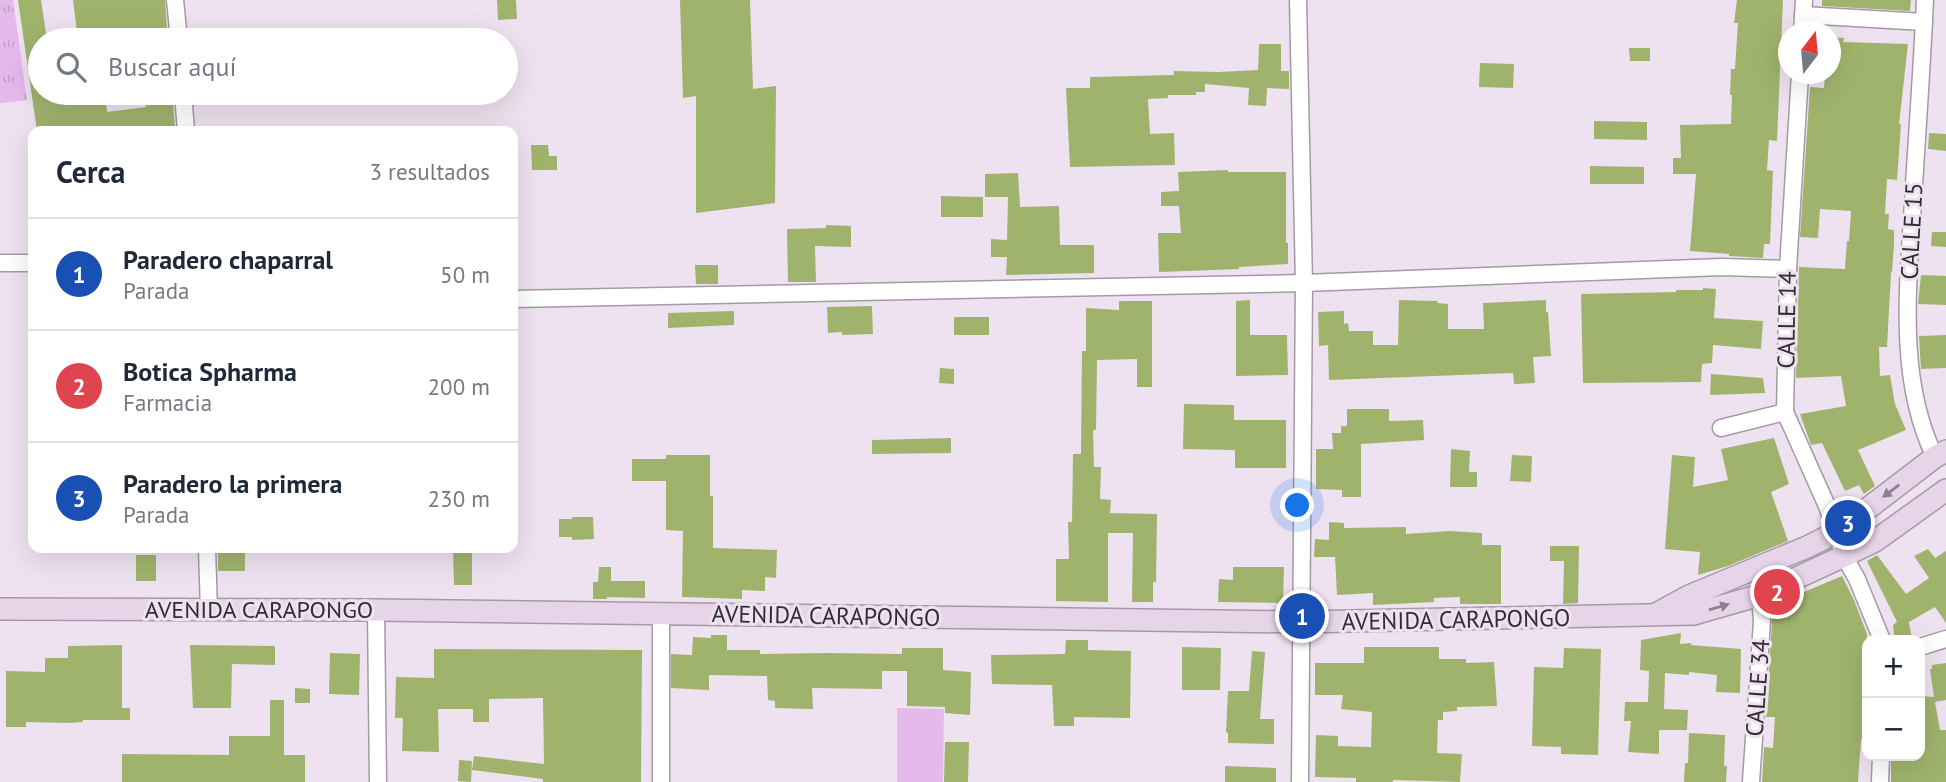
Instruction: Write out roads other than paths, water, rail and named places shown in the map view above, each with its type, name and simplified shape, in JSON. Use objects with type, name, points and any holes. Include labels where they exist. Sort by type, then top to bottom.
[{"type":"street","points":[[175,0],[178,28]]},
{"type":"street","points":[[1298,0],[1304,283],[1300,782]]},
{"type":"street","name":"CALLE 15","points":[[1925,0],[1907,314],[1915,402],[1924,435],[1941,454]]},
{"type":"street","points":[[1803,15],[1924,22]]},
{"type":"street","name":"CALLE 14","points":[[1799,84],[1788,269],[1785,412],[1827,506],[1844,556],[1857,579],[1880,635]]},
{"type":"street","points":[[184,105],[186,126]]},
{"type":"street","points":[[0,262],[28,263]]},
{"type":"street","points":[[518,299],[1304,283],[1722,267],[1788,269]]},
{"type":"street","points":[[1721,428],[1785,412]]},
{"type":"street","name":"AVENIDA CARAPONGO","points":[[1651,616],[1689,596],[1837,532],[1941,454]]},
{"type":"street","name":"AVENIDA CARAPONGO","points":[[0,609],[376,610],[1300,622],[1694,614],[1760,595],[1875,541],[1946,490]]},
{"type":"street","points":[[207,553],[209,611]]},
{"type":"street","name":"CALLE 34","points":[[1751,782],[1762,621],[1760,595]]},
{"type":"street","points":[[376,610],[378,782]]},
{"type":"street","points":[[660,782],[661,613]]},
{"type":"street","points":[[1925,645],[1946,639]]},
{"type":"street","points":[[1881,761],[1881,782]]},
{"type":"place","name":"Paradero la primera","points":[[1848,523]]},
{"type":"place","name":"Botica Spharma","points":[[1777,592]]},
{"type":"place","name":"Paradero chaparral","points":[[1302,616]]}]
